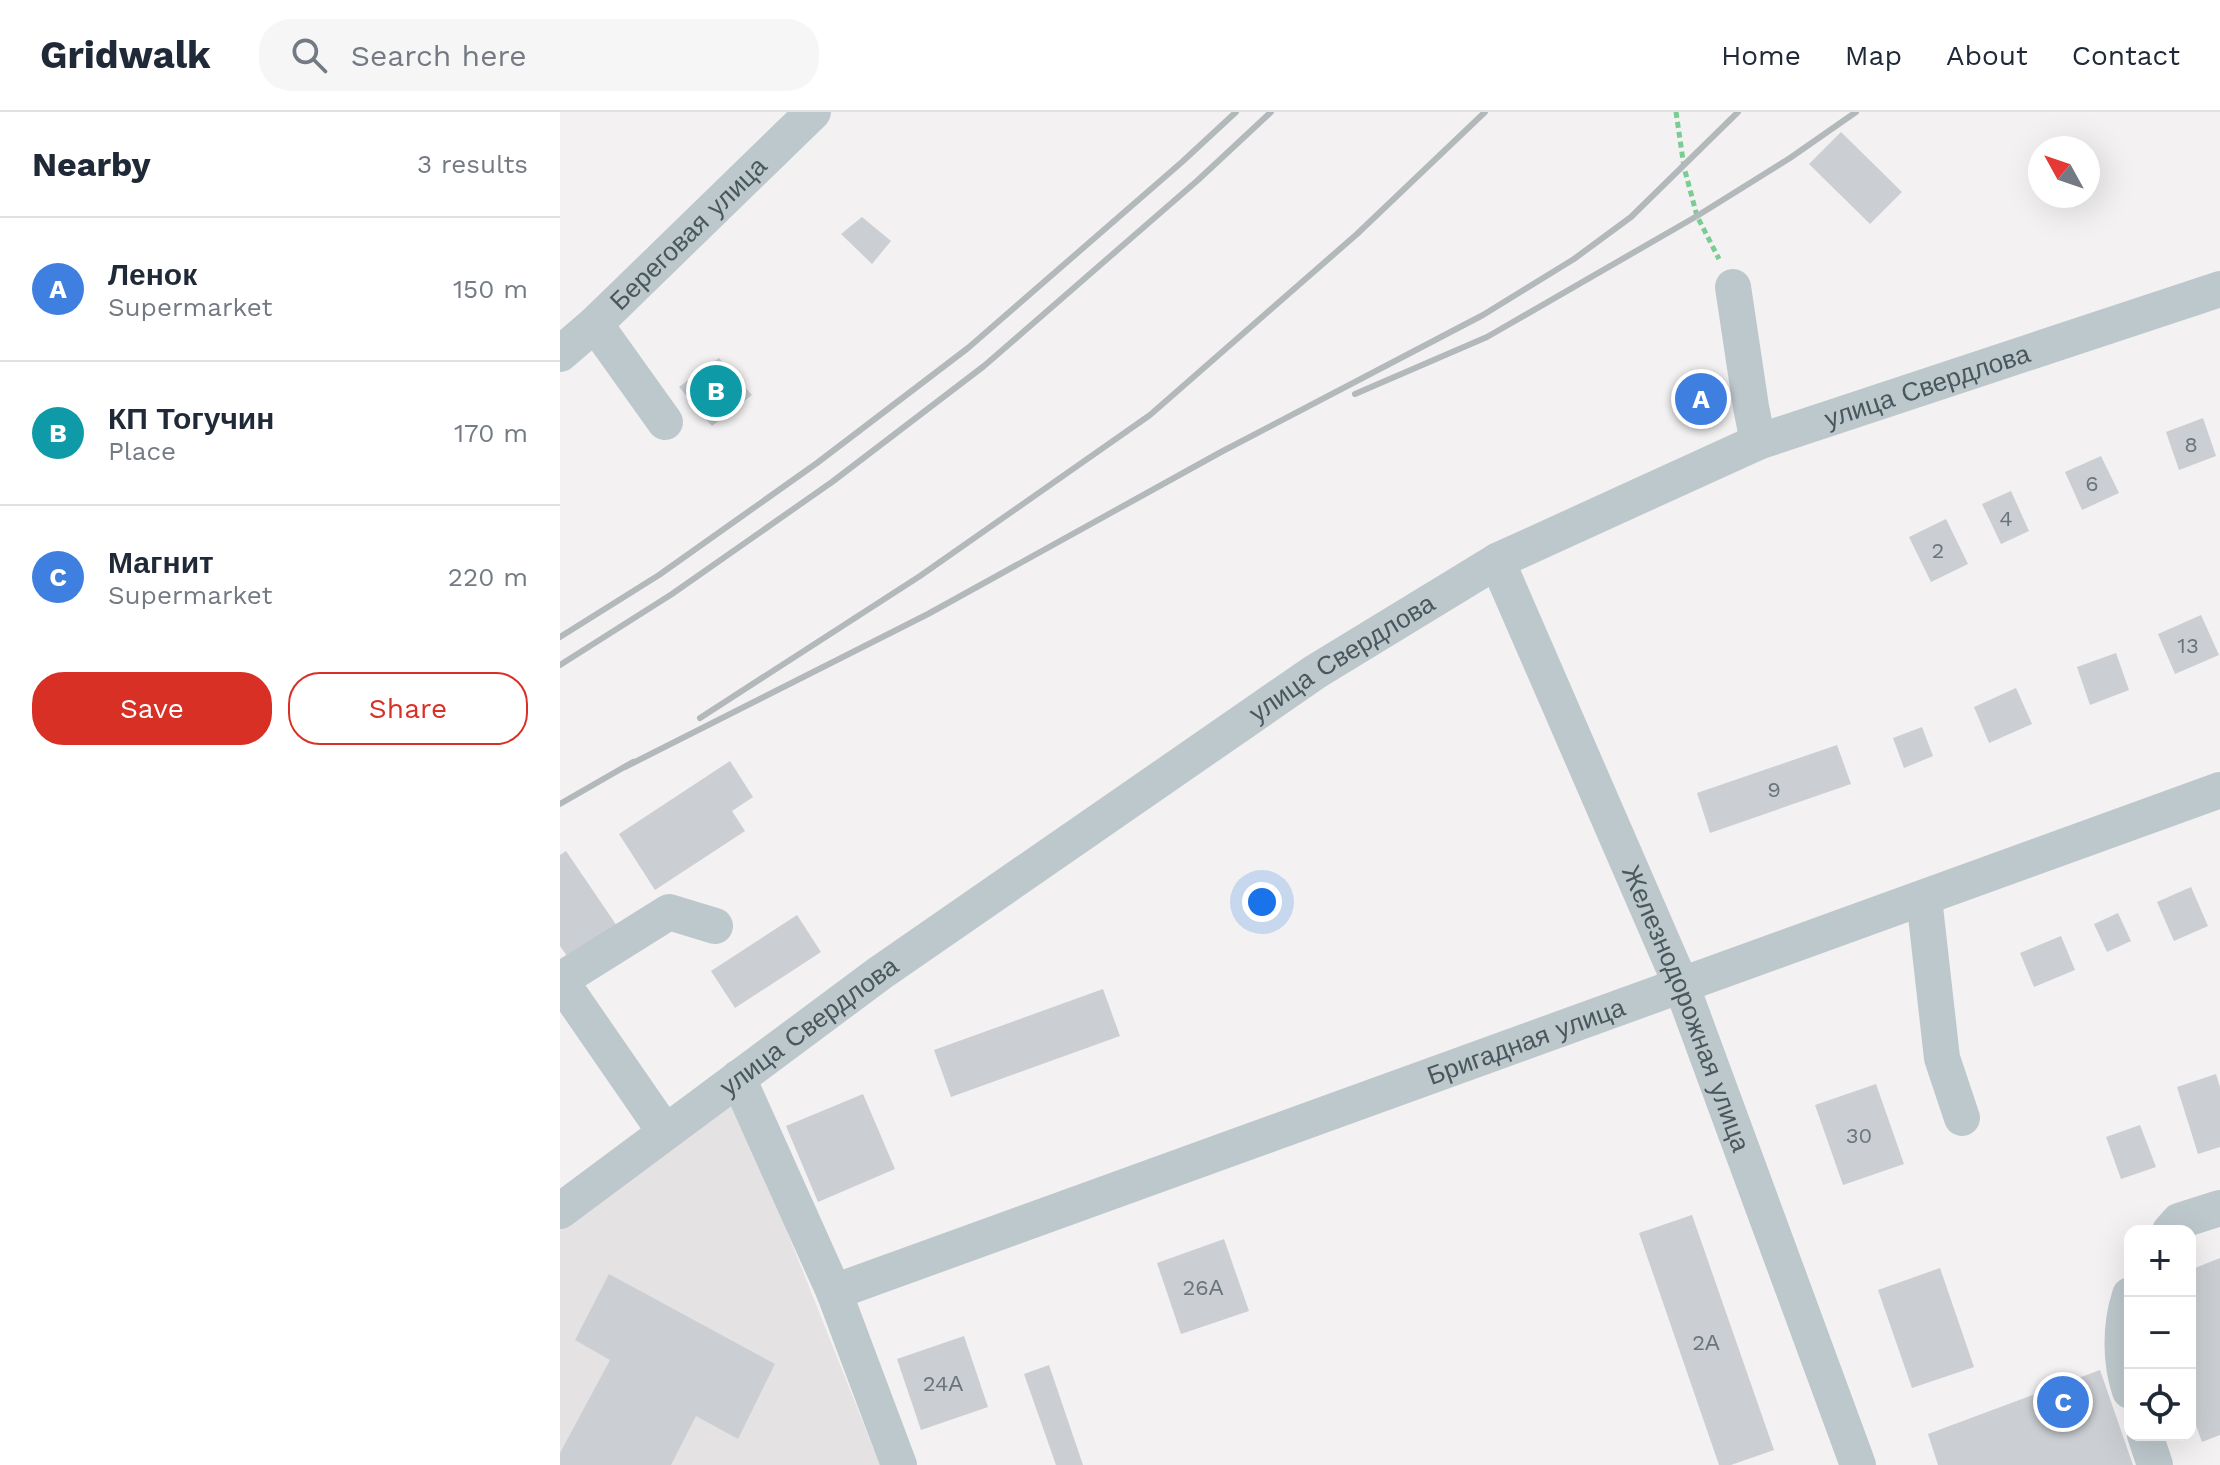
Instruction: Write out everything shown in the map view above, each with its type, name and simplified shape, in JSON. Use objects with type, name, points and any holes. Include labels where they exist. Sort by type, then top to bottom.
[{"type":"street","name":"Береговая улица","points":[[560,354],[595,324],[813,112]]},
{"type":"street","points":[[1733,287],[1758,442]]},
{"type":"street","name":"улица Свердлова","points":[[560,1211],[880,973],[1315,672],[1497,561],[1758,442],[2220,289]]},
{"type":"street","points":[[595,324],[665,422]]},
{"type":"street","name":"Железнодорожная улица","points":[[1497,561],[1682,987],[1858,1465]]},
{"type":"street","name":"Бригадная улица","points":[[834,1292],[2220,790]]},
{"type":"street","points":[[1924,898],[1942,1058],[1962,1118]]},
{"type":"street","points":[[665,1132],[561,980],[669,912],[715,926]]},
{"type":"street","points":[[738,1078],[834,1292],[899,1465]]},
{"type":"street","points":[[2177,1225],[2220,1208]]},
{"type":"street","points":[[2124,1374],[2124,1314],[2129,1297]]},
{"type":"street","points":[[2147,1441],[2155,1465]]},
{"type":"path","points":[[1676,112],[1684,167],[1697,216],[1733,287]]},
{"type":"shaded area","points":[[733,1096],[880,1465],[560,1465],[560,1227]]},
{"type":"building","points":[[1841,132],[1902,192],[1870,224],[1809,164]]},
{"type":"building","points":[[862,217],[891,241],[872,264],[841,234]]},
{"type":"building","points":[[719,358],[752,395],[712,426],[679,387]]},
{"type":"building","points":[[1708,374],[1719,418],[1694,424],[1684,380]]},
{"type":"building","points":[[2203,418],[2216,456],[2179,470],[2166,432]]},
{"type":"building","points":[[2101,456],[2119,493],[2082,510],[2065,472]]},
{"type":"building","points":[[2011,491],[2029,531],[2001,544],[1982,504]]},
{"type":"building","points":[[1946,519],[1968,564],[1931,582],[1909,537]]},
{"type":"building","points":[[2201,615],[2219,655],[2175,674],[2158,634]]},
{"type":"building","points":[[2116,653],[2129,690],[2090,705],[2077,667]]},
{"type":"building","points":[[2016,688],[2032,724],[1989,743],[1974,707]]},
{"type":"building","points":[[1922,727],[1933,756],[1904,768],[1893,738]]},
{"type":"building","points":[[1837,745],[1851,784],[1710,833],[1697,793]]},
{"type":"building","points":[[730,761],[753,797],[732,811],[745,831],[655,890],[619,834]]},
{"type":"building","points":[[566,851],[617,926],[569,959],[560,946],[560,855]]},
{"type":"building","points":[[2191,887],[2208,926],[2174,941],[2157,902]]},
{"type":"building","points":[[2118,913],[2131,941],[2107,952],[2094,924]]},
{"type":"building","points":[[797,915],[821,952],[735,1008],[711,971]]},
{"type":"building","points":[[2061,936],[2075,970],[2034,987],[2020,953]]},
{"type":"building","points":[[1103,989],[1120,1036],[951,1097],[934,1050]]},
{"type":"building","points":[[2216,1074],[2220,1087],[2220,1147],[2198,1154],[2177,1087]]},
{"type":"building","points":[[1876,1084],[1904,1164],[1843,1185],[1815,1105]]},
{"type":"building","points":[[863,1094],[895,1169],[818,1202],[786,1126]]},
{"type":"building","points":[[2140,1125],[2156,1167],[2121,1179],[2106,1137]]},
{"type":"building","points":[[1692,1215],[1774,1450],[1731,1465],[1719,1465],[1639,1233]]},
{"type":"building","points":[[1224,1239],[1249,1311],[1181,1334],[1157,1263]]},
{"type":"building","points":[[2220,1258],[2220,1435],[2202,1442],[2196,1426],[2196,1268]]},
{"type":"building","points":[[1940,1268],[1974,1367],[1912,1388],[1878,1290]]},
{"type":"building","points":[[609,1274],[775,1364],[738,1439],[696,1416],[671,1465],[560,1465],[560,1453],[610,1360],[575,1340]]},
{"type":"building","points":[[964,1336],[988,1407],[921,1430],[897,1359]]},
{"type":"building","points":[[1049,1365],[1083,1465],[1056,1465],[1024,1374]]},
{"type":"building","points":[[2100,1370],[2133,1465],[1938,1465],[1928,1434]]},
{"type":"railway","points":[[560,637],[659,575],[817,463],[968,348],[1236,112]]},
{"type":"railway","points":[[560,665],[672,594],[832,482],[984,366],[1198,180],[1271,112]]},
{"type":"railway","points":[[700,718],[920,576],[1150,415],[1357,234],[1485,112]]},
{"type":"railway","points":[[625,767],[928,614],[1221,452],[1483,315],[1574,259],[1631,217],[1738,112]]},
{"type":"railway","points":[[1355,394],[1487,337],[1697,216],[1856,112]]},
{"type":"railway","points":[[560,804],[633,762]]},
{"type":"place","name":"КП Тогучин","points":[[716,391]]},
{"type":"place","name":"Ленок","points":[[1701,399]]},
{"type":"place","name":"Магнит","points":[[2063,1402]]}]
